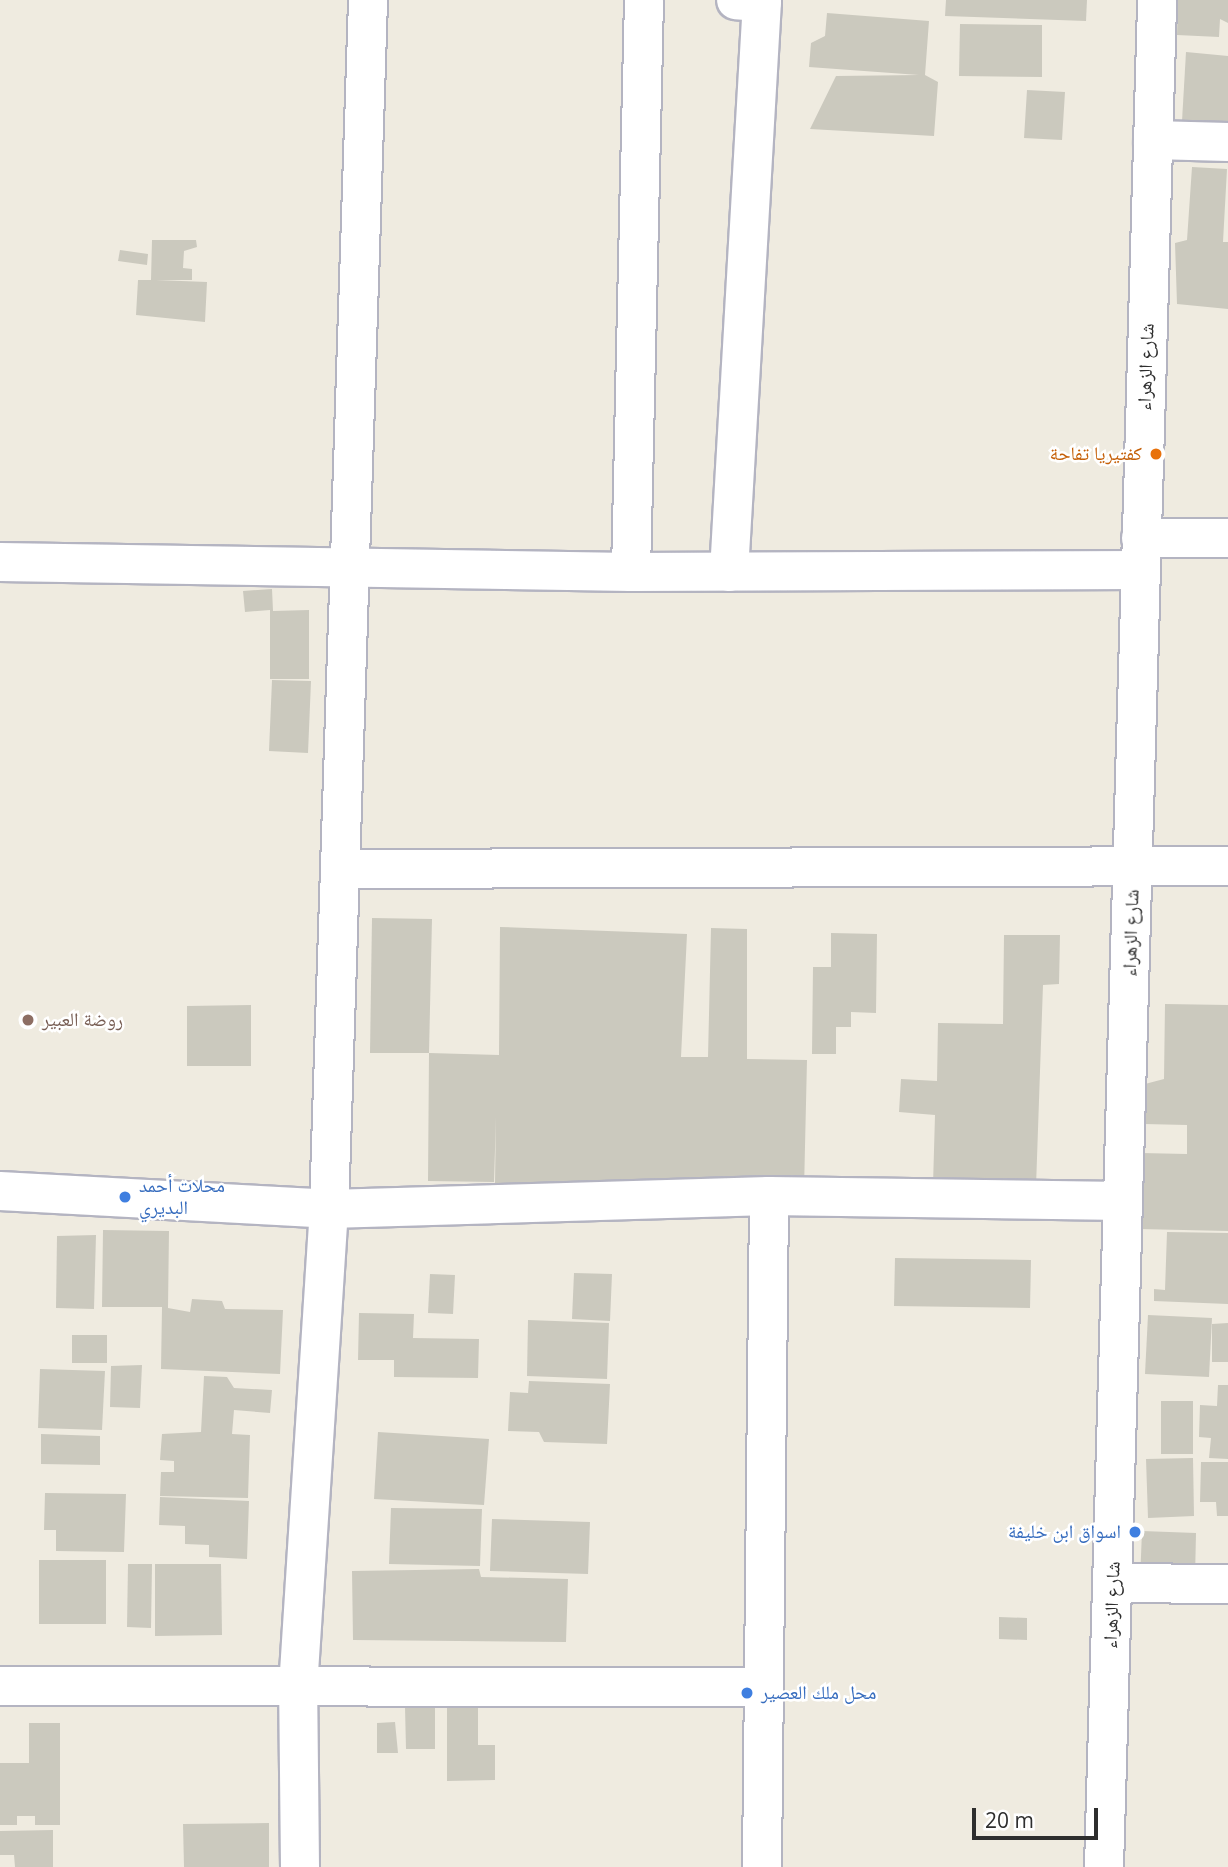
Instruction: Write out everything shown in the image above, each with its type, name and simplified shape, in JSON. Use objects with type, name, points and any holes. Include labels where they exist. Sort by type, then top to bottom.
[{"type":"street","points":[[300,1867],[298,1688],[329,1209],[368,0]]},
{"type":"street","points":[[631,572],[644,0]]},
{"type":"street","name":"شارع الزهراء","points":[[1104,1867],[1157,0]]},
{"type":"street","points":[[729,572],[756,1]]},
{"type":"street","points":[[1153,140],[1228,142]]},
{"type":"street","points":[[0,562],[350,564],[729,572],[1141,554],[1228,538]]},
{"type":"street","points":[[342,869],[1133,864],[1228,866]]},
{"type":"street","points":[[0,1191],[329,1209],[769,1196],[1123,1201]]},
{"type":"street","points":[[762,1867],[760,1687],[769,1196]]},
{"type":"street","points":[[1113,1583],[1228,1584]]},
{"type":"street","points":[[0,1686],[760,1687]]},
{"type":"building","points":[[946,0],[1087,0],[1086,21],[945,16]]},
{"type":"building","points":[[1178,0],[1228,0],[1228,23],[1220,19],[1219,37],[1177,35]]},
{"type":"building","points":[[827,13],[929,21],[925,75],[938,82],[934,136],[810,129],[836,76],[919,75],[809,67],[811,43],[825,36]]},
{"type":"building","points":[[960,24],[1042,25],[1042,77],[959,76]]},
{"type":"building","points":[[1186,52],[1228,56],[1228,124],[1182,121]]},
{"type":"building","points":[[1027,90],[1065,92],[1062,140],[1024,138]]},
{"type":"building","points":[[1192,167],[1227,169],[1223,242],[1228,242],[1228,309],[1177,304],[1175,243],[1187,240]]},
{"type":"building","points":[[152,240],[196,240],[197,247],[184,251],[183,268],[192,269],[192,280],[156,280],[207,282],[205,322],[136,315],[138,280],[151,280]]},
{"type":"building","points":[[120,250],[148,254],[147,265],[118,261]]},
{"type":"building","points":[[272,589],[273,611],[309,610],[309,679],[270,679],[270,610],[245,612],[243,591]]},
{"type":"building","points":[[272,680],[311,681],[308,753],[269,751]]},
{"type":"building","points":[[372,918],[432,919],[429,1053],[370,1053]]},
{"type":"building","points":[[500,927],[687,934],[681,1057],[708,1057],[711,928],[747,929],[747,1059],[807,1060],[804,1190],[495,1183],[496,1117],[494,1182],[428,1181],[429,1053],[499,1055]]},
{"type":"building","points":[[831,933],[877,934],[876,1013],[851,1012],[851,1027],[836,1027],[836,1054],[812,1054],[813,967],[831,967]]},
{"type":"building","points":[[1004,935],[1060,935],[1059,984],[1043,985],[1036,1187],[933,1185],[935,1115],[899,1112],[901,1079],[937,1081],[938,1023],[1003,1024]]},
{"type":"building","points":[[1165,1004],[1228,1005],[1228,1231],[1139,1229],[1141,1153],[1187,1154],[1187,1125],[1144,1124],[1145,1084],[1164,1079]]},
{"type":"building","points":[[251,1005],[251,1066],[187,1066],[187,1006]]},
{"type":"building","points":[[103,1230],[169,1231],[168,1308],[190,1312],[192,1299],[222,1301],[225,1309],[283,1310],[280,1374],[161,1369],[162,1307],[102,1307]]},
{"type":"building","points":[[1167,1232],[1228,1233],[1228,1304],[1154,1301],[1154,1289],[1165,1290]]},
{"type":"building","points":[[96,1235],[94,1309],[56,1308],[57,1236]]},
{"type":"building","points":[[895,1258],[1031,1260],[1030,1308],[894,1306]]},
{"type":"building","points":[[574,1273],[612,1274],[610,1321],[572,1319]]},
{"type":"building","points":[[430,1274],[455,1275],[453,1314],[428,1313]]},
{"type":"building","points":[[359,1313],[414,1314],[413,1338],[479,1339],[478,1378],[394,1377],[394,1360],[358,1360]]},
{"type":"building","points":[[1148,1315],[1212,1318],[1209,1377],[1145,1374]]},
{"type":"building","points":[[528,1320],[609,1323],[607,1379],[527,1376]]},
{"type":"building","points":[[1228,1323],[1228,1362],[1212,1362],[1212,1324]]},
{"type":"building","points":[[72,1335],[107,1335],[107,1363],[72,1363]]},
{"type":"building","points":[[142,1365],[140,1408],[110,1407],[111,1366]]},
{"type":"building","points":[[40,1369],[105,1371],[102,1430],[38,1428]]},
{"type":"building","points":[[204,1376],[227,1377],[234,1388],[272,1390],[270,1413],[234,1410],[232,1434],[250,1435],[248,1498],[160,1496],[161,1472],[174,1472],[174,1461],[160,1460],[162,1434],[201,1432]]},
{"type":"building","points":[[529,1381],[610,1384],[607,1444],[544,1442],[539,1432],[508,1431],[510,1392],[528,1393]]},
{"type":"building","points":[[1218,1385],[1228,1385],[1228,1459],[1209,1458],[1211,1438],[1199,1437],[1200,1405],[1217,1406]]},
{"type":"building","points":[[1161,1401],[1193,1401],[1193,1454],[1161,1454]]},
{"type":"building","points":[[378,1432],[489,1439],[484,1505],[374,1499]]},
{"type":"building","points":[[41,1434],[100,1436],[100,1465],[41,1464]]},
{"type":"building","points":[[1193,1458],[1194,1516],[1148,1518],[1146,1459]]},
{"type":"building","points":[[1201,1462],[1228,1462],[1228,1516],[1217,1516],[1216,1502],[1200,1502]]},
{"type":"building","points":[[45,1493],[126,1494],[124,1552],[56,1551],[56,1530],[44,1530]]},
{"type":"building","points":[[160,1497],[249,1501],[247,1559],[209,1557],[209,1545],[185,1544],[185,1526],[159,1525]]},
{"type":"building","points":[[391,1508],[482,1509],[480,1566],[389,1564]]},
{"type":"building","points":[[492,1519],[590,1522],[588,1574],[490,1571]]},
{"type":"building","points":[[1142,1531],[1196,1533],[1195,1578],[1140,1581]]},
{"type":"building","points":[[39,1560],[106,1560],[106,1624],[39,1624]]},
{"type":"building","points":[[128,1564],[152,1564],[151,1628],[127,1627]]},
{"type":"building","points":[[155,1564],[221,1564],[222,1635],[155,1636]]},
{"type":"building","points":[[479,1569],[481,1577],[568,1579],[566,1642],[353,1640],[352,1571]]},
{"type":"building","points":[[999,1617],[1027,1618],[1027,1640],[999,1639]]},
{"type":"building","points":[[478,1705],[478,1745],[495,1745],[495,1780],[447,1781],[447,1706]]},
{"type":"building","points":[[435,1706],[435,1749],[406,1749],[405,1707]]},
{"type":"building","points":[[395,1722],[398,1753],[377,1753],[377,1723]]},
{"type":"building","points":[[29,1723],[60,1723],[60,1825],[35,1825],[35,1816],[17,1816],[17,1825],[0,1825],[0,1763],[29,1763]]},
{"type":"building","points":[[269,1823],[269,1867],[184,1867],[183,1824]]},
{"type":"building","points":[[53,1830],[53,1867],[15,1867],[14,1855],[0,1855],[0,1831]]},
{"type":"place","name":"كفتيريا تفاحة","points":[[1156,454]]},
{"type":"place","name":"روضة العبير","points":[[28,1020]]},
{"type":"place","name":"محلات أحمد البديري","points":[[125,1197]]},
{"type":"place","name":"اسواق ابن خليفة","points":[[1135,1532]]},
{"type":"place","name":"محل ملك العصير","points":[[747,1693]]}]
